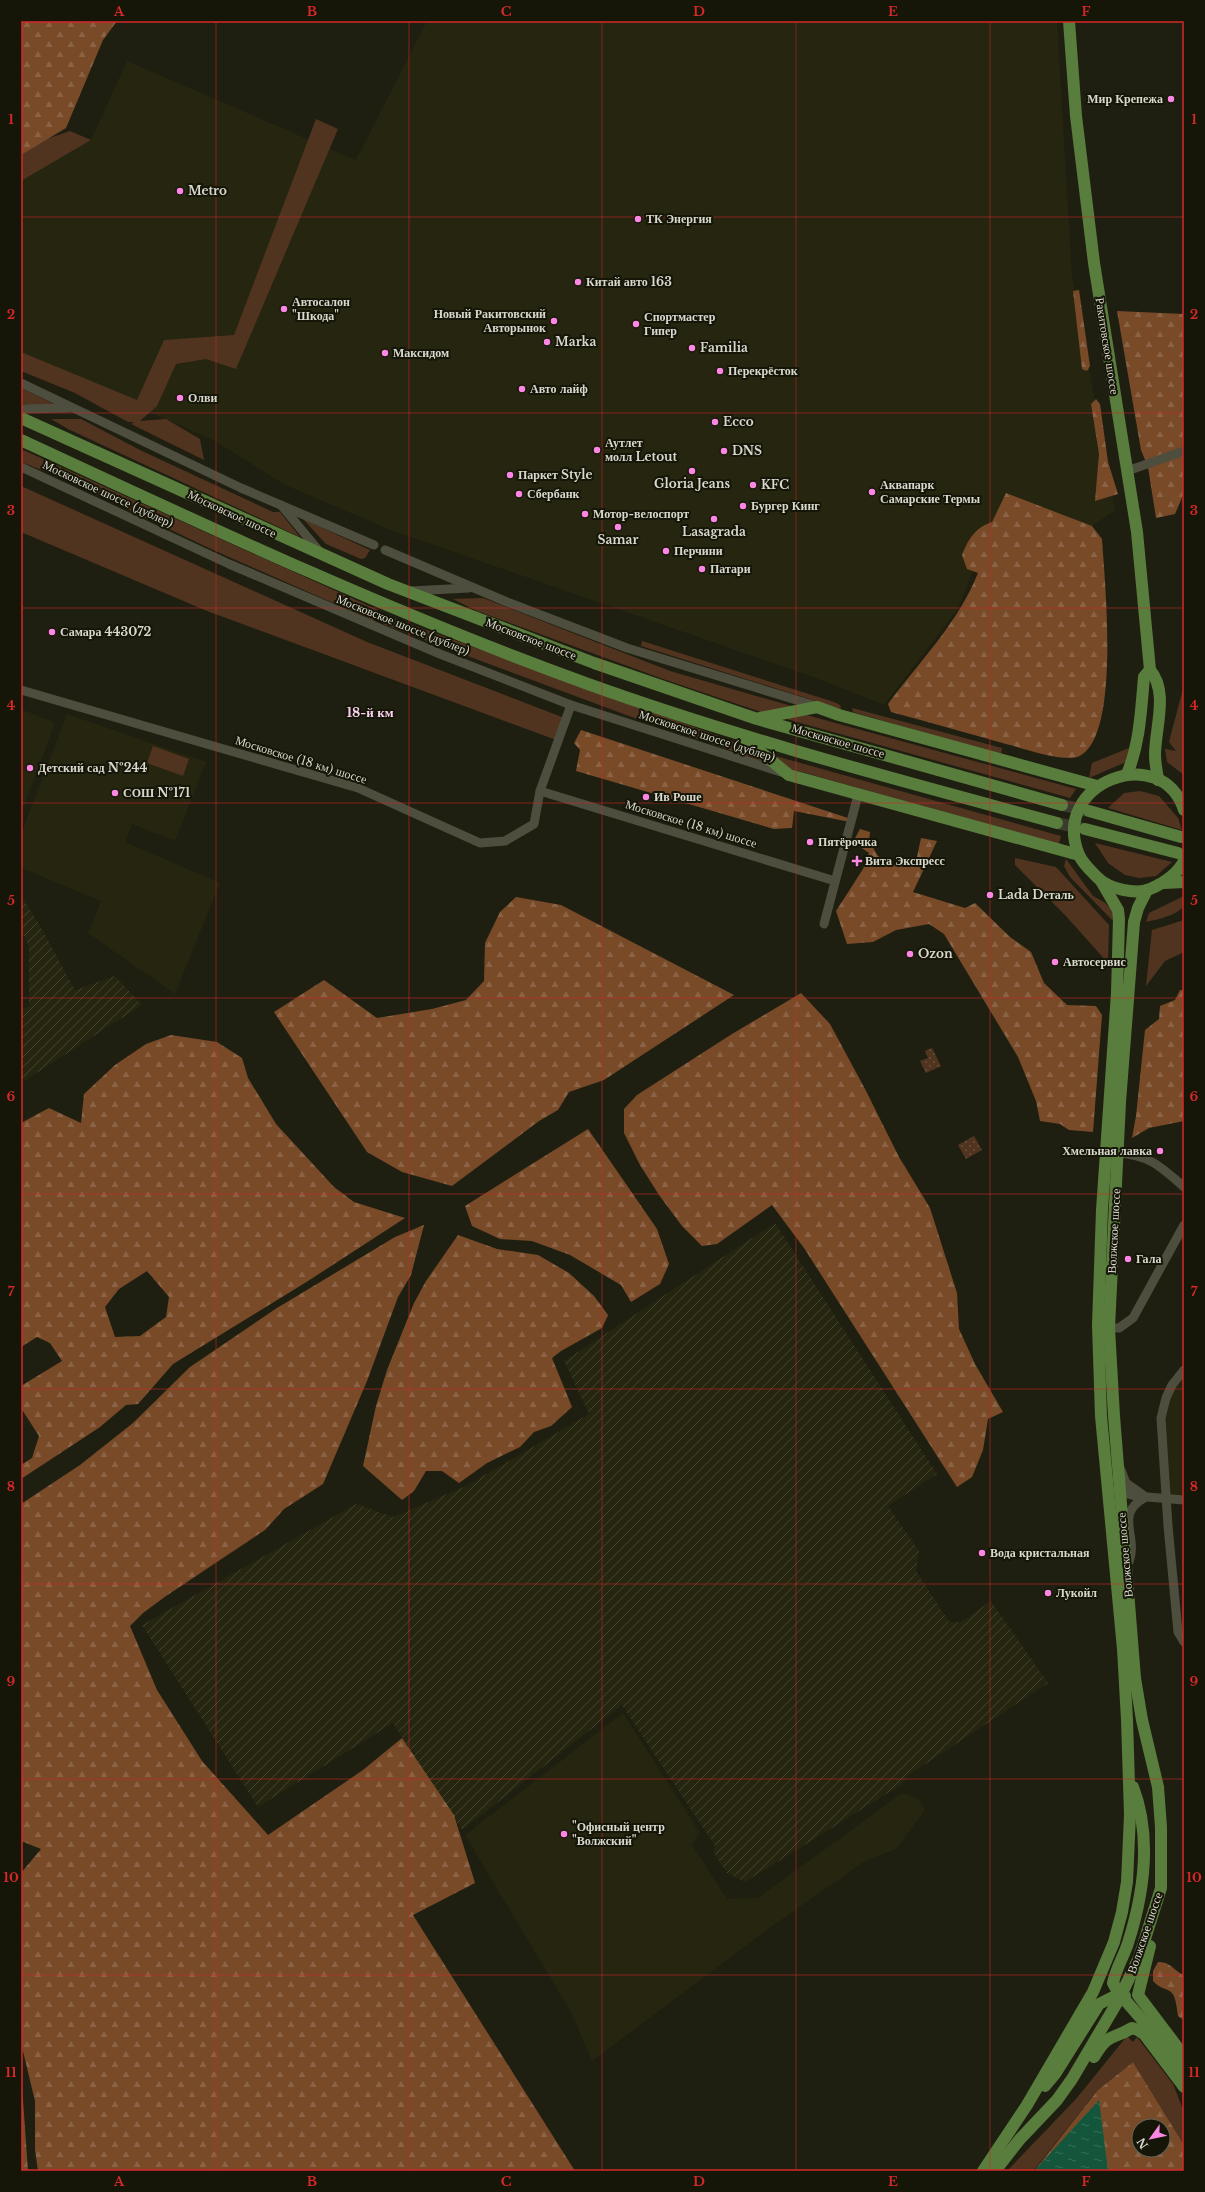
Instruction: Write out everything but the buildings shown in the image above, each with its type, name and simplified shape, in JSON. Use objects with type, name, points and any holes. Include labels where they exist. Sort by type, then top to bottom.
[{"type":"main road","name":"Ракитовское шоссе","points":[[1069,21],[1076,116],[1094,263],[1138,532],[1150,670],[1157,678],[1160,698],[1155,756],[1158,780]]},
{"type":"main road","name":"Московское шоссе","points":[[21,418],[323,556],[405,591],[594,663],[757,719],[1062,805]]},
{"type":"main road","name":"Московское шоссе","points":[[21,440],[359,594],[587,684],[742,736],[1057,823]]},
{"type":"main road","points":[[359,594],[369,575]]},
{"type":"main road","name":"Ракитовское шоссе","points":[[1127,774],[1135,756],[1138,739],[1144,677],[1150,670]]},
{"type":"main road","points":[[757,719],[817,707],[839,715],[1097,786]]},
{"type":"main road","points":[[742,736],[789,775],[1079,855]]},
{"type":"main road","points":[[1183,804],[1171,788],[1158,780],[1144,775],[1127,774],[1097,786],[1086,797],[1080,806],[1074,835],[1079,855],[1085,865],[1101,881],[1122,890],[1147,890],[1164,882],[1184,882]]},
{"type":"main road","points":[[1089,812],[1182,836]]},
{"type":"main road","points":[[1085,829],[1182,859],[1164,882]]},
{"type":"main road","name":"Волжское шоссе","points":[[983,2171],[1027,2105],[1092,1992],[1114,1942],[1122,1912],[1130,1850],[1130,1779],[1123,1649],[1103,1442],[1098,1325],[1099,1282],[1120,919],[1118,910],[1101,881]]},
{"type":"main road","name":"Волжское шоссе","points":[[995,2171],[1020,2139],[1057,2100],[1072,2079],[1121,1996],[1139,1958],[1161,1888],[1160,1808],[1154,1767],[1142,1720],[1135,1678],[1119,1492],[1109,1328],[1120,1102],[1134,922],[1138,908],[1147,890]]},
{"type":"main road","points":[[1109,1514],[1114,1511],[1122,1513]]},
{"type":"main road","points":[[1130,1779],[1141,1814],[1144,1837],[1143,1862],[1136,1916],[1114,1982],[1121,1996],[1159,2040],[1184,2074]]},
{"type":"main road","points":[[1161,1888],[1145,1953],[1132,1993],[1134,2000],[1184,2064]]},
{"type":"main road","points":[[1161,1888],[1158,1912],[1138,1994],[1184,2056]]},
{"type":"main road","points":[[1027,2105],[1055,2074],[1099,2004],[1106,1999],[1121,1996],[1127,1996],[1134,2000]]},
{"type":"main road","points":[[1072,2079],[1090,2063],[1104,2041],[1132,2028],[1144,2034],[1184,2087]]},
{"type":"street","points":[[21,383],[280,504],[374,545]]},
{"type":"street","points":[[21,409],[73,408]]},
{"type":"street","points":[[1127,471],[1184,451]]},
{"type":"street","name":"Московское шоссе (дублер)","points":[[21,468],[229,564],[372,626],[571,706],[789,775]]},
{"type":"street","points":[[280,504],[323,556]]},
{"type":"street","points":[[385,550],[472,588],[627,648],[817,707]]},
{"type":"street","points":[[405,591],[472,588]]},
{"type":"street","name":"Московское (18 км) шоссе","points":[[21,690],[358,788],[480,843],[505,841],[534,824],[540,790],[571,706]]},
{"type":"street","name":"Московское (18 км) шоссе","points":[[540,790],[835,881]]},
{"type":"street","points":[[824,924],[858,795]]},
{"type":"street","points":[[1118,1153],[1154,1161],[1184,1187]]},
{"type":"street","points":[[1109,1328],[1119,1328],[1133,1318],[1184,1225]]},
{"type":"street","points":[[1184,1370],[1169,1391],[1161,1418],[1166,1498],[1178,1632],[1184,1642]]},
{"type":"street","points":[[1103,1442],[1110,1462],[1112,1483],[1115,1490],[1146,1497],[1184,1500]]},
{"type":"street","points":[[1117,1460],[1126,1483],[1131,1488],[1146,1497]]},
{"type":"street","points":[[1126,1566],[1130,1561],[1131,1552],[1129,1512],[1137,1501],[1146,1497]]},
{"type":"shaded area","points":[[427,21],[1057,21],[1072,276],[1115,510],[1092,526],[1006,493],[992,522],[958,609],[884,705],[813,677],[388,529],[285,485],[215,441],[21,355],[21,181],[91,140],[127,61],[356,160]]},
{"type":"shaded area","points":[[316,119],[338,129],[236,369],[206,359],[176,364],[157,406],[140,421],[166,419],[200,439],[204,460],[131,424],[134,422],[128,422],[75,393],[21,371],[21,352],[137,400],[164,340],[234,335]]},
{"type":"shaded area","points":[[70,131],[91,140],[21,181],[21,148]]},
{"type":"shaded area","points":[[21,388],[60,407],[21,404]]},
{"type":"shaded area","points":[[51,419],[81,419],[142,451],[273,512],[280,512],[300,537],[68,429]]},
{"type":"shaded area","points":[[21,449],[378,610],[374,621],[211,549],[60,477],[21,462]]},
{"type":"shaded area","points":[[21,486],[367,642],[567,719],[559,741],[207,611],[21,532]]},
{"type":"shaded area","points":[[303,519],[370,550],[365,558],[361,559],[326,544]]},
{"type":"shaded area","points":[[483,598],[670,671],[798,708],[761,712],[663,679],[477,611],[453,599]]},
{"type":"shaded area","points":[[385,615],[746,746],[777,769],[730,750],[629,716],[383,624]]},
{"type":"shaded area","points":[[642,641],[834,702],[840,705],[841,709],[641,646]]},
{"type":"shaded area","points":[[1184,685],[1184,775],[1167,762],[1165,749],[1176,751],[1169,742]]},
{"type":"shaded area","points":[[852,708],[1002,748],[1001,755],[853,712]]},
{"type":"shaded area","name":"Детский сад №244","points":[[21,709],[55,723],[21,814]]},
{"type":"shaded area","points":[[799,713],[1076,789],[1070,798],[779,717]]},
{"type":"shaded area","name":"СОШ №171","points":[[67,714],[206,762],[175,841],[132,824],[125,842],[220,883],[175,994],[88,933],[101,901],[21,868],[21,834]]},
{"type":"shaded area","points":[[153,746],[189,759],[183,776],[147,763]]},
{"type":"shaded area","points":[[1134,746],[1133,759],[1089,778],[1092,763]]},
{"type":"shaded area","points":[[772,755],[1061,836],[1059,844],[791,769]]},
{"type":"shaded area","points":[[1140,791],[1159,796],[1178,818],[1182,830],[1108,808],[1124,793]]},
{"type":"shaded area","points":[[1095,843],[1172,862],[1156,876],[1139,878],[1125,875],[1108,863]]},
{"type":"shaded area","points":[[1015,858],[1056,867],[1109,925],[1108,963],[1065,915],[1015,865]]},
{"type":"shaded area","points":[[1066,859],[1093,896],[1104,902],[1119,916],[1115,923],[1070,877],[1064,866]]},
{"type":"shaded area","points":[[21,895],[43,931],[75,990],[115,976],[142,1005],[21,1083],[21,1011],[29,1006],[29,947],[21,930]]},
{"type":"shaded area","points":[[1184,896],[1184,905],[1178,912],[1146,922],[1149,913]]},
{"type":"shaded area","points":[[1184,920],[1184,952],[1165,961],[1146,986],[1152,930]]},
{"type":"shaded area","points":[[932,1048],[941,1066],[926,1073],[920,1061],[928,1058],[925,1051]]},
{"type":"shaded area","points":[[974,1136],[982,1150],[966,1159],[958,1145]]},
{"type":"shaded area","points":[[775,1223],[937,1474],[888,1506],[919,1551],[916,1571],[949,1622],[961,1622],[991,1601],[1048,1683],[909,1775],[902,1784],[745,1882],[727,1873],[713,1852],[715,1846],[622,1705],[462,1830],[393,1723],[258,1807],[142,1625],[356,1504],[393,1517],[466,1486],[589,1414],[564,1361]]},
{"type":"shaded area","points":[[1184,1373],[1184,1502],[1166,1498],[1161,1418],[1172,1385]]},
{"type":"shaded area","name":"\"Офисный центр \"Волжский\"","points":[[623,1713],[700,1833],[692,1845],[727,1899],[758,1898],[902,1793],[919,1799],[925,1810],[896,1849],[865,1861],[768,1929],[592,2061],[572,2014],[465,1835]]},
{"type":"shaded area","points":[[1127,2036],[1133,2042],[1137,2037],[1173,2084],[1184,2112],[1184,2145],[1171,2124],[1171,2118],[1167,2118],[1133,2062],[1098,2090],[1033,2171],[1007,2171],[1076,2099]]},
{"type":"green space","points":[[21,21],[117,21],[103,40],[66,128],[21,155]]},
{"type":"green space","points":[[1079,290],[1090,366],[1087,371],[1082,369],[1073,291]]},
{"type":"green space","points":[[1117,311],[1184,314],[1184,493],[1175,514],[1156,518],[1148,467],[1141,450]]},
{"type":"green space","points":[[1096,399],[1100,404],[1108,462],[1118,494],[1095,501],[1099,454],[1091,404]]},
{"type":"green space","points":[[1006,493],[1092,526],[1102,539],[1107,624],[1105,697],[1098,728],[1088,749],[1071,758],[1054,757],[1038,753],[891,712],[888,704],[938,641],[960,609],[978,573],[967,569],[962,555],[973,534],[981,527],[992,522]]},
{"type":"green space","points":[[581,730],[851,819],[850,822],[794,811],[792,828],[774,829],[576,771],[580,750],[574,743]]},
{"type":"green space","points":[[860,829],[870,832],[869,841],[878,856],[893,865],[917,857],[921,838],[937,841],[913,892],[965,908],[975,903],[1010,937],[1031,952],[1044,983],[1067,1005],[1096,1006],[1102,1015],[1093,1132],[1069,1130],[1060,1124],[1040,1121],[1036,1101],[1018,1057],[944,934],[929,924],[896,930],[873,942],[847,944],[836,911],[863,869],[869,853],[853,842]]},
{"type":"green space","points":[[516,897],[561,905],[734,995],[604,1080],[569,1092],[558,1110],[539,1121],[452,1186],[402,1172],[367,1152],[274,1012],[324,980],[377,1018],[432,1009],[466,1000],[484,981],[485,943],[500,912]]},
{"type":"green space","points":[[1180,990],[1184,990],[1184,1121],[1149,1128],[1132,1138],[1136,1116],[1145,1030],[1159,1019],[1160,1006],[1175,1000]]},
{"type":"green space","points":[[801,993],[830,1024],[899,1157],[930,1208],[957,1293],[959,1329],[975,1364],[1003,1412],[988,1419],[983,1450],[972,1477],[957,1487],[804,1248],[772,1205],[717,1244],[702,1246],[682,1226],[659,1195],[640,1165],[624,1133],[624,1109],[637,1095],[732,1034]]},
{"type":"green space","points":[[171,1035],[217,1042],[242,1058],[248,1078],[276,1124],[334,1187],[354,1202],[405,1218],[308,1281],[173,1364],[138,1404],[126,1405],[100,1427],[21,1479],[21,1465],[32,1458],[39,1436],[21,1408],[21,1386],[62,1361],[50,1343],[37,1337],[21,1347],[21,1123],[49,1108],[81,1123],[84,1094],[115,1065],[146,1044]],"holes":[[[147,1271],[169,1297],[166,1317],[140,1336],[115,1337],[105,1307],[119,1289]]]},
{"type":"green space","points":[[588,1129],[657,1229],[669,1264],[660,1284],[631,1302],[621,1285],[570,1255],[532,1241],[500,1239],[472,1226],[465,1206]]},
{"type":"green space","points":[[424,1225],[411,1275],[398,1297],[367,1381],[323,1484],[284,1509],[265,1530],[166,1596],[143,1613],[130,1626],[157,1690],[202,1761],[268,1835],[363,1770],[402,1738],[454,1815],[475,1883],[413,1915],[575,2171],[38,2171],[35,2150],[35,2101],[21,2043],[21,1873],[41,1849],[21,1841],[21,1504],[80,1465],[133,1423],[190,1367],[277,1308],[395,1237]]},
{"type":"green space","points":[[458,1235],[497,1249],[538,1255],[569,1273],[594,1296],[608,1315],[602,1328],[561,1351],[552,1358],[572,1407],[551,1426],[534,1432],[520,1447],[487,1463],[459,1483],[442,1471],[426,1471],[414,1491],[402,1500],[363,1466],[376,1406],[387,1370],[414,1303],[426,1281]]},
{"type":"green space","points":[[1158,1962],[1166,1963],[1184,1975],[1184,2017],[1182,2019],[1178,2016],[1173,1994],[1169,1990],[1158,1986],[1153,1981],[1153,1971]]},
{"type":"green space","points":[[1133,2062],[1167,2118],[1131,2118],[1131,2158],[1171,2158],[1171,2124],[1184,2145],[1184,2171],[1034,2171],[1098,2090]]},
{"type":"green space","points":[[21,2082],[22,2086],[28,2171],[21,2171]]},
{"type":"water","points":[[1099,2100],[1108,2171],[1034,2171]]},
{"type":"tunnel","points":[[1062,805],[1088,811]]},
{"type":"tunnel","points":[[1057,823],[1085,829]]},
{"type":"place","name":"Мир Крепежа","points":[[1171,99]]},
{"type":"place","name":"Metro","points":[[180,191]]},
{"type":"place","name":"ТК Энергия","points":[[638,219]]},
{"type":"place","name":"Китай авто 163","points":[[578,282]]},
{"type":"place","name":"Автосалон \"Шкода\"","points":[[284,309]]},
{"type":"place","name":"Новый Ракитовский Авторынок","points":[[554,321]]},
{"type":"place","name":"Спортмастер Гипер","points":[[636,324]]},
{"type":"place","name":"Marka","points":[[547,342]]},
{"type":"place","name":"Familia","points":[[692,348]]},
{"type":"place","name":"Максидом","points":[[385,353]]},
{"type":"place","name":"Перекрёсток","points":[[720,371]]},
{"type":"place","name":"Авто лайф","points":[[522,389]]},
{"type":"place","name":"Олви","points":[[180,398]]},
{"type":"place","name":"Ecco","points":[[715,422]]},
{"type":"place","name":"Аутлет молл Letout","points":[[597,450]]},
{"type":"place","name":"DNS","points":[[724,451]]},
{"type":"place","name":"Gloria Jeans","points":[[692,471]]},
{"type":"place","name":"Паркет Style","points":[[510,475]]},
{"type":"place","name":"KFC","points":[[753,485]]},
{"type":"place","name":"Аквапарк Самарские Термы","points":[[872,492]]},
{"type":"place","name":"Сбербанк","points":[[519,494]]},
{"type":"place","name":"Бургер Кинг","points":[[743,506]]},
{"type":"place","name":"Мотор-велоспорт","points":[[585,514]]},
{"type":"place","name":"Lasagrada","points":[[714,519]]},
{"type":"place","name":"Samar","points":[[618,527]]},
{"type":"place","name":"Перчини","points":[[666,551]]},
{"type":"place","name":"Патари","points":[[702,569]]},
{"type":"place","name":"Самара 443072","points":[[52,632]]},
{"type":"place","name":"Детский сад №244","points":[[30,768]]},
{"type":"place","name":"СОШ №171","points":[[115,793]]},
{"type":"place","name":"Ив Роше","points":[[646,797]]},
{"type":"place","name":"Пятёрочка","points":[[810,842]]},
{"type":"place","name":"Вита Экспресс","points":[[857,861]]},
{"type":"place","name":"Lada Dеталь","points":[[990,895]]},
{"type":"place","name":"Ozon","points":[[910,954]]},
{"type":"place","name":"Автосервис","points":[[1055,962]]},
{"type":"place","name":"Хмельная лавка","points":[[1160,1151]]},
{"type":"place","name":"Гала","points":[[1128,1259]]},
{"type":"place","name":"Вода кристальная","points":[[982,1553]]},
{"type":"place","name":"Лукойл","points":[[1048,1593]]},
{"type":"place","name":"\"Офисный центр \"Волжский\"","points":[[564,1834]]},
{"type":"district","name":"18-й км","points":[[370,712]]}]
